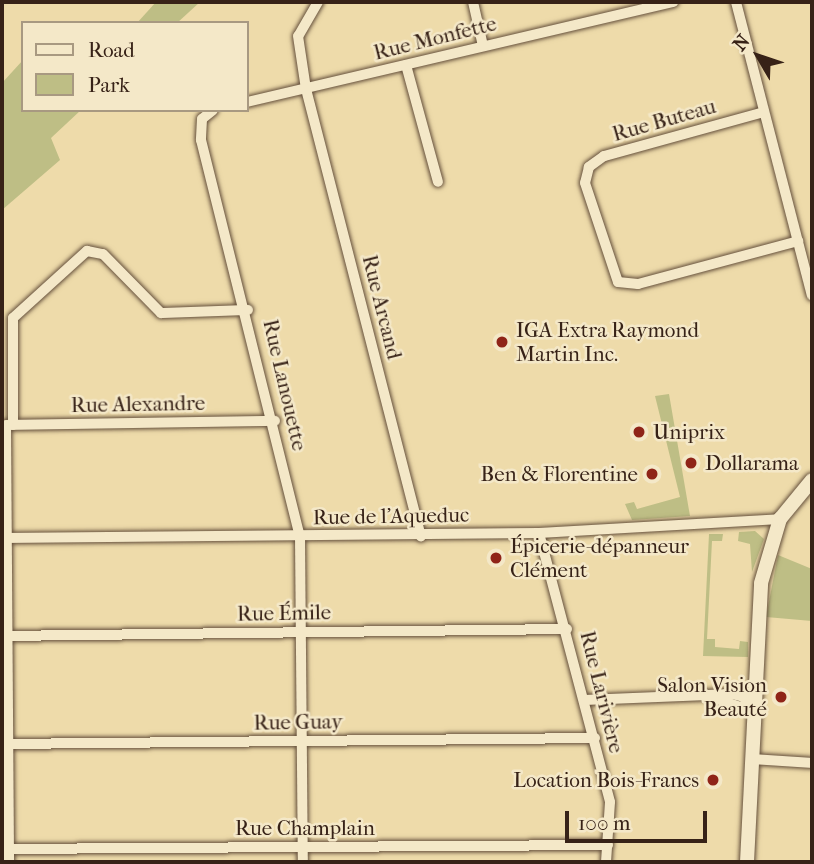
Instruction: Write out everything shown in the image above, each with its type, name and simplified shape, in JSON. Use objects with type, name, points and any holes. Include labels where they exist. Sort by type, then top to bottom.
[{"type":"street","name":"Rue Arcand","points":[[318,2],[298,36],[306,89],[421,536]]},
{"type":"street","points":[[473,2],[483,46]]},
{"type":"street","name":"Rue Monfette","points":[[248,103],[673,2]]},
{"type":"street","points":[[736,2],[812,295]]},
{"type":"street","points":[[406,65],[438,182]]},
{"type":"street","points":[[211,112],[202,119],[201,140],[248,310]]},
{"type":"street","name":"Rue Buteau","points":[[764,112],[604,156],[589,167],[585,183],[618,282],[638,284],[798,241]]},
{"type":"street","name":"Rue Lanouette","points":[[7,425],[13,318],[79,256],[103,254],[162,313],[248,310],[300,537],[303,862]]},
{"type":"street","name":"Rue Alexandre","points":[[7,425],[275,421]]},
{"type":"street","points":[[7,425],[5,744],[6,849],[9,862]]},
{"type":"street","points":[[747,862],[761,583],[780,519],[812,480]]},
{"type":"street","name":"Rue de l'Aqueduc","points":[[5,538],[421,536],[539,533],[780,519]]},
{"type":"street","name":"Rue Larivière","points":[[539,533],[567,629],[610,802],[607,862]]},
{"type":"street","name":"Rue Émile","points":[[5,636],[567,629]]},
{"type":"street","points":[[584,700],[717,699],[746,694],[756,700]]},
{"type":"street","name":"Rue Guay","points":[[5,744],[595,738]]},
{"type":"street","points":[[753,759],[812,763]]},
{"type":"street","name":"Rue Champlain","points":[[6,849],[608,845]]},
{"type":"green space","points":[[156,2],[200,2],[179,21],[139,21]]},
{"type":"green space","points":[[21,62],[21,112],[79,112],[51,138],[60,160],[2,210],[2,83]]},
{"type":"green space","points":[[669,394],[690,516],[632,520],[625,504],[634,502],[637,509],[680,497],[655,396]]},
{"type":"green space","points":[[755,531],[764,539],[752,572],[750,544],[738,541],[739,532]]},
{"type":"green space","points":[[709,534],[723,534],[722,541],[712,541],[707,639],[715,639],[715,647],[739,649],[740,641],[748,642],[748,657],[703,656]]},
{"type":"green space","points":[[778,555],[812,569],[812,621],[766,617]]},
{"type":"place","name":"IGA Extra Raymond Martin Inc.","points":[[502,342]]},
{"type":"place","name":"Uniprix","points":[[639,432]]},
{"type":"place","name":"Dollarama","points":[[691,463]]},
{"type":"place","name":"Ben & Florentine","points":[[652,474]]},
{"type":"place","name":"Épicerie-dépanneur Clément","points":[[496,558]]},
{"type":"place","name":"Salon Vision Beauté","points":[[781,697]]},
{"type":"place","name":"Location Bois-Francs","points":[[713,780]]}]
